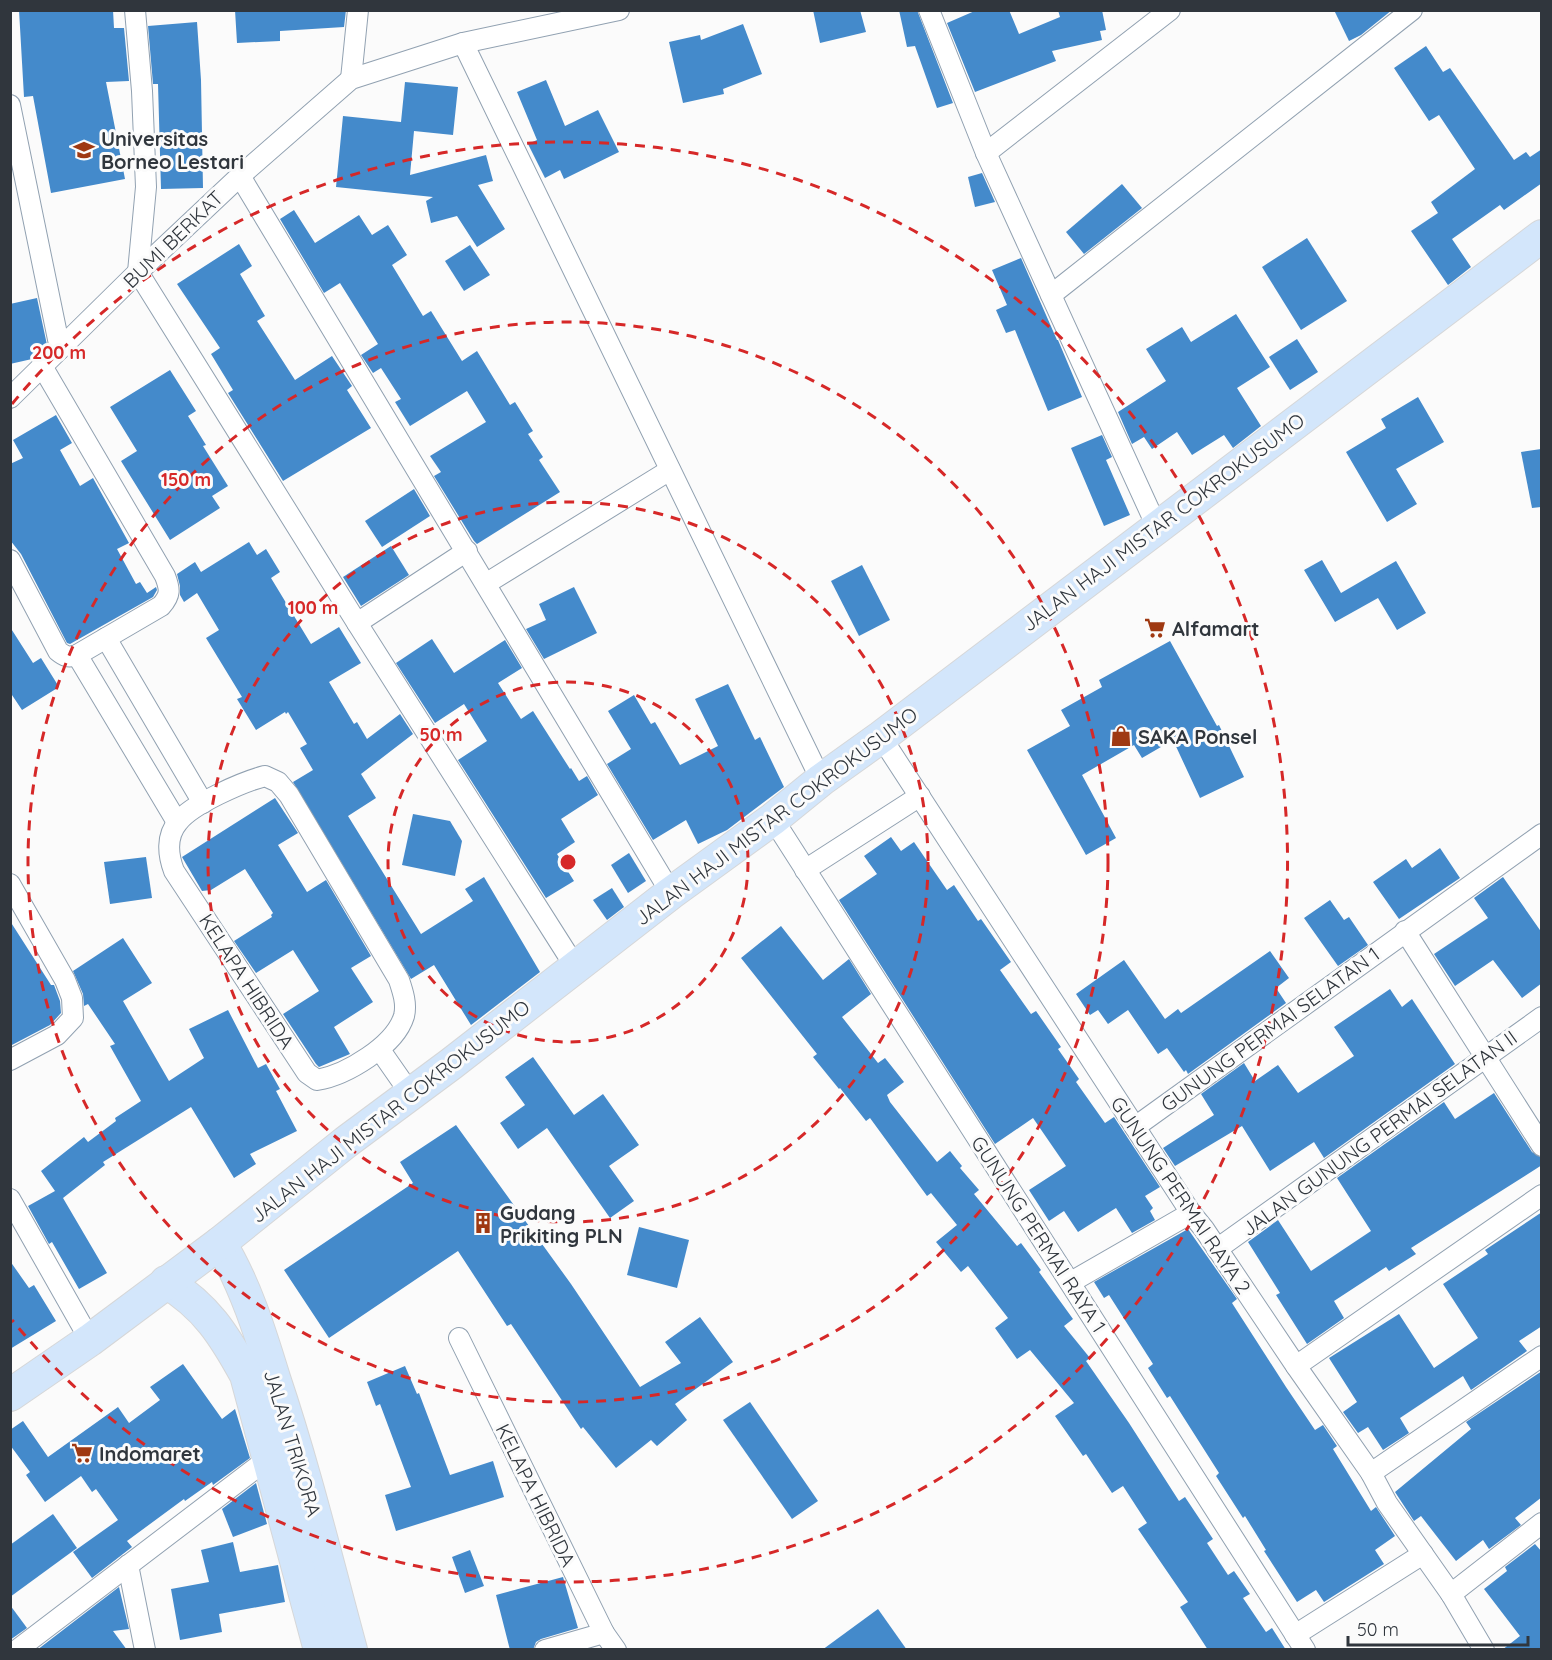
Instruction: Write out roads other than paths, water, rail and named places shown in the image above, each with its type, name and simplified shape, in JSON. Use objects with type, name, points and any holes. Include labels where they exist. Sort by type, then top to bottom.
[{"type":"main road","name":"JALAN HAJI MISTAR COKROKUSUMO","points":[[10,1395],[90,1340],[220,1242],[671,893],[773,819],[821,780],[881,737],[1542,236]]},
{"type":"main road","name":"JALAN TRIKORA","points":[[220,1242],[240,1282],[263,1343],[296,1445],[351,1650]]},
{"type":"main road","name":"JALAN TRIKORA","points":[[166,1282],[184,1293],[210,1317],[228,1341],[246,1376],[320,1650]]},
{"type":"street","points":[[135,10],[142,91],[146,187],[138,272],[576,968]]},
{"type":"street","points":[[351,79],[358,10]]},
{"type":"street","name":"BUMI BERKAT","points":[[10,398],[240,176],[351,79],[463,43],[619,10]]},
{"type":"street","points":[[929,10],[986,153],[1157,527]]},
{"type":"street","points":[[986,153],[1170,10]]},
{"type":"street","points":[[1051,295],[1412,10]]},
{"type":"street","points":[[463,43],[821,780]]},
{"type":"street","points":[[10,105],[60,349]]},
{"type":"street","points":[[240,176],[468,551],[671,893]]},
{"type":"street","points":[[10,560],[58,651],[64,656],[77,655],[161,606],[168,598],[170,589],[165,576],[42,366]]},
{"type":"street","points":[[487,583],[670,470]]},
{"type":"street","points":[[357,623],[468,551]]},
{"type":"street","points":[[106,638],[203,803]]},
{"type":"street","points":[[77,655],[177,822],[203,803],[245,782],[265,776],[278,782],[289,795],[399,980],[405,1000],[404,1016],[396,1033],[380,1050],[410,1093]]},
{"type":"street","name":"GUNUNG PERMAI RAYA 2","points":[[881,737],[1191,1213],[1371,1473],[1387,1503],[1451,1594],[1484,1650]]},
{"type":"street","points":[[805,870],[920,796]]},
{"type":"street","name":"GUNUNG PERMAI RAYA 1","points":[[773,819],[1300,1642]]},
{"type":"street","name":"KELAPA HIBRIDA","points":[[177,822],[168,845],[174,871],[307,1073],[317,1080],[327,1078],[380,1050]]},
{"type":"street","name":"GUNUNG PERMAI SELATAN 1","points":[[1135,1127],[1542,834]]},
{"type":"street","points":[[10,884],[65,980],[72,998],[73,1018],[57,1035],[10,1060]]},
{"type":"street","points":[[1406,931],[1542,1146]]},
{"type":"street","name":"JALAN GUNUNG PERMAI SELATAN II","points":[[1217,1248],[1542,1017]]},
{"type":"street","points":[[1296,1366],[1542,1195]]},
{"type":"street","points":[[10,1199],[90,1340]]},
{"type":"street","points":[[1071,1282],[1191,1213]]},
{"type":"street","name":"KELAPA HIBRIDA","points":[[459,1338],[604,1633],[616,1650]]},
{"type":"street","points":[[1371,1473],[1542,1356]]},
{"type":"street","points":[[17,1650],[269,1458]]},
{"type":"street","points":[[1451,1594],[1542,1523]]},
{"type":"street","points":[[1300,1642],[1423,1554]]},
{"type":"street","points":[[128,1565],[145,1650]]},
{"type":"street","points":[[545,1650],[604,1633]]},
{"type":"place","name":"Universitas Borneo Lestari","points":[[84,150]]},
{"type":"place","name":"Alfamart","points":[[1155,628]]},
{"type":"place","name":"SAKA Ponsel","points":[[1121,736]]},
{"type":"place","name":"Gudang Prikiting PLN","points":[[483,1223]]},
{"type":"place","name":"Indomaret","points":[[82,1453]]}]
